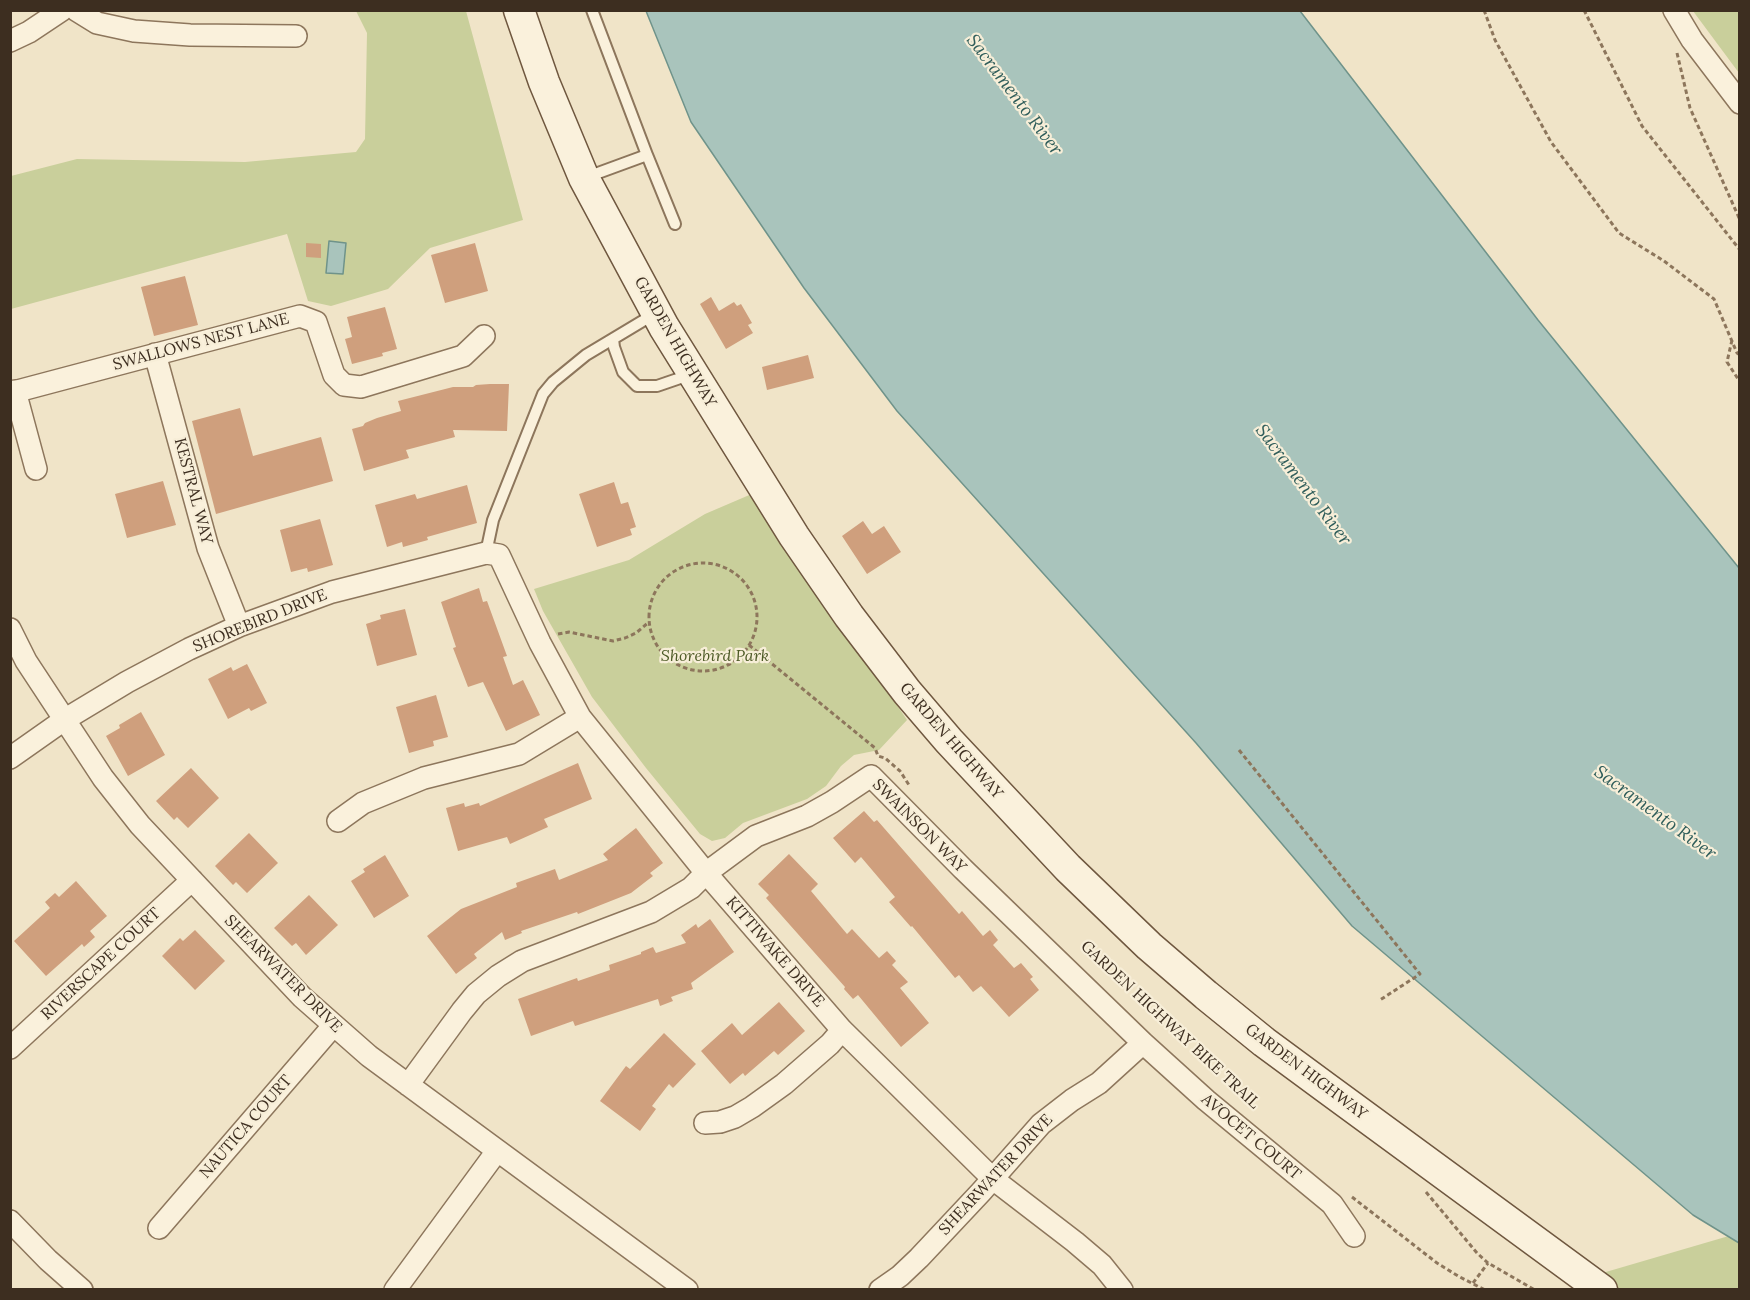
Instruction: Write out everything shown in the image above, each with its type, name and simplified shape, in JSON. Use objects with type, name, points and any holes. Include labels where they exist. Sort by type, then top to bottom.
[{"type":"main road","name":"GARDEN HIGHWAY","points":[[519,10],[544,82],[584,178],[657,313],[794,536],[849,616],[907,692],[949,741],[1068,868],[1149,945],[1206,995],[1264,1042],[1602,1290]]},
{"type":"street","points":[[10,41],[29,32],[62,10]]},
{"type":"street","points":[[76,10],[97,23],[134,31],[190,35],[296,36]]},
{"type":"street","points":[[1675,13],[1692,40],[1740,103]]},
{"type":"street","name":"SWALLOWS NEST LANE","points":[[13,392],[300,315],[316,322],[334,375],[344,385],[361,387],[463,356],[484,336]]},
{"type":"street","name":"KESTRAL WAY","points":[[156,354],[208,548],[239,626]]},
{"type":"street","points":[[13,392],[36,469]]},
{"type":"street","name":"SHOREBIRD DRIVE","points":[[10,758],[64,720],[127,682],[239,626],[332,592],[492,554]]},
{"type":"street","name":"KITTIWAKE DRIVE","points":[[492,554],[580,717],[706,873],[842,1030],[993,1179],[1102,1265],[1122,1290]]},
{"type":"street","name":"SHEARWATER DRIVE","points":[[10,629],[26,660],[64,720],[103,778],[140,825],[302,997],[369,1056],[680,1288]]},
{"type":"street","points":[[338,821],[363,803],[424,778],[519,754],[580,717]]},
{"type":"street","name":"SWAINSON WAY","points":[[408,1085],[469,1003],[498,976],[522,961],[651,912],[691,888],[706,873],[756,836],[807,816],[871,776],[963,869],[1143,1043]]},
{"type":"street","name":"RIVERSCAPE COURT","points":[[10,1048],[192,880]]},
{"type":"street","name":"NAUTICA COURT","points":[[159,1228],[333,1026]]},
{"type":"street","points":[[705,1123],[720,1122],[735,1117],[752,1107],[784,1084],[830,1044],[842,1030]]},
{"type":"street","name":"SHEARWATER DRIVE","points":[[880,1290],[900,1276],[919,1258],[1041,1124],[1072,1100],[1100,1083],[1143,1043]]},
{"type":"street","name":"AVOCET COURT","points":[[1143,1043],[1206,1100],[1332,1204],[1354,1236]]},
{"type":"street","points":[[395,1290],[497,1151]]},
{"type":"street","points":[[10,1221],[48,1260],[82,1290]]},
{"type":"lane","points":[[592,10],[675,224]]},
{"type":"lane","points":[[584,178],[647,155]]},
{"type":"lane","points":[[492,554],[493,520],[543,394],[553,382],[586,355],[657,313]]},
{"type":"lane","points":[[613,339],[623,372],[637,386],[657,386],[692,373]]},
{"type":"path","points":[[1484,10],[1495,40],[1551,142],[1605,215],[1619,233],[1664,261],[1714,299],[1737,353],[1740,354]]},
{"type":"path","points":[[1584,10],[1642,126],[1740,250]]},
{"type":"path","points":[[1675,13],[1675,44],[1690,108],[1740,220]]},
{"type":"path","points":[[1732,339],[1727,362],[1740,382]]},
{"type":"path","points":[[716,564],[729,569],[749,588],[755,601],[756,627],[749,645],[739,658],[718,669],[694,670],[672,661],[663,653],[654,638],[649,621],[651,604],[664,579],[688,565],[716,564]]},
{"type":"path","points":[[540,643],[558,634],[569,632],[613,641],[636,633],[649,621]]},
{"type":"path","points":[[749,645],[875,748],[878,756],[900,771],[910,786]]},
{"type":"path","points":[[1239,750],[1420,974],[1380,1000]]},
{"type":"path","points":[[1422,1186],[1477,1253],[1488,1263],[1535,1290]]},
{"type":"path","points":[[1350,1196],[1437,1263],[1485,1290]]},
{"type":"path","points":[[1473,1283],[1488,1263]]},
{"type":"green space","points":[[356,11],[466,11],[523,220],[430,248],[388,289],[331,306],[308,301],[287,234],[11,309],[11,176],[77,159],[245,162],[356,152],[365,139],[367,33]]},
{"type":"green space","points":[[1693,11],[1739,11],[1739,73]]},
{"type":"green space","name":"Shorebird Park","points":[[754,493],[907,720],[879,750],[854,755],[841,766],[826,786],[807,799],[743,823],[725,838],[712,841],[700,834],[592,697],[543,611],[534,589],[629,560],[705,514]]},
{"type":"green space","points":[[1739,1233],[1739,1289],[1592,1290],[1599,1274]]},
{"type":"water","name":"Sacramento River","points":[[646,11],[1300,11],[1538,320],[1739,568],[1739,1243],[1693,1215],[1352,926],[1196,743],[897,411],[804,288],[691,122]]},
{"type":"water","points":[[329,241],[346,243],[343,274],[326,273]]},
{"type":"building","points":[[306,243],[321,244],[321,258],[306,257]]},
{"type":"building","points":[[475,243],[488,291],[445,303],[431,255]]},
{"type":"building","points":[[185,276],[198,325],[154,336],[141,287]]},
{"type":"building","points":[[711,297],[719,311],[734,302],[737,306],[741,304],[752,323],[748,325],[753,333],[726,349],[700,304]]},
{"type":"building","points":[[385,307],[397,349],[382,353],[383,356],[352,364],[345,339],[352,337],[347,317]]},
{"type":"building","points":[[808,355],[814,378],[767,390],[762,367]]},
{"type":"building","points":[[509,384],[507,431],[453,430],[455,437],[406,450],[409,458],[364,471],[352,429],[401,411],[398,401],[453,387]]},
{"type":"building","points":[[240,408],[253,456],[321,437],[333,481],[216,514],[192,421]]},
{"type":"building","points":[[163,481],[176,525],[127,538],[115,494]]},
{"type":"building","points":[[614,482],[621,504],[628,502],[636,527],[630,529],[632,535],[597,547],[579,494]]},
{"type":"building","points":[[467,485],[477,523],[427,537],[428,540],[403,547],[402,542],[387,547],[375,505],[415,494],[417,499]]},
{"type":"building","points":[[320,519],[333,565],[308,572],[307,568],[291,572],[280,530]]},
{"type":"building","points":[[863,521],[872,534],[884,526],[901,552],[867,574],[842,536]]},
{"type":"building","points":[[479,588],[483,602],[487,601],[507,656],[503,657],[513,685],[523,680],[540,715],[506,731],[483,682],[468,687],[453,648],[456,647],[441,602]]},
{"type":"building","points":[[405,609],[417,655],[377,666],[366,624],[381,619],[380,615]]},
{"type":"building","points":[[247,664],[267,703],[251,711],[249,708],[228,719],[208,679],[231,667],[233,671]]},
{"type":"building","points":[[436,695],[448,737],[433,741],[434,746],[409,753],[396,707]]},
{"type":"building","points":[[141,712],[165,755],[128,776],[106,736]]},
{"type":"building","points":[[578,763],[592,799],[544,819],[548,827],[510,844],[507,837],[458,851],[446,808],[464,803],[465,807],[479,803],[480,806]]},
{"type":"building","points":[[191,768],[219,798],[188,828],[177,817],[174,820],[156,801]]},
{"type":"building","points":[[864,811],[874,822],[877,820],[959,914],[962,911],[983,936],[990,930],[998,940],[993,945],[1014,968],[1021,963],[1033,977],[1030,979],[1039,990],[1009,1017],[981,986],[973,992],[959,975],[955,978],[889,902],[895,897],[861,857],[855,863],[833,838]]},
{"type":"building","points":[[636,828],[663,863],[650,873],[653,876],[631,893],[578,914],[577,912],[521,931],[522,933],[505,940],[502,932],[474,954],[477,958],[456,974],[427,936],[461,909],[517,887],[516,883],[555,869],[559,880],[608,860],[603,854]]},
{"type":"building","points":[[249,833],[278,863],[247,893],[236,882],[233,885],[215,866]]},
{"type":"building","points":[[789,854],[818,884],[811,891],[847,934],[852,929],[879,958],[887,951],[896,961],[892,965],[908,982],[900,988],[929,1023],[901,1047],[858,995],[853,999],[766,898],[769,895],[758,884]]},
{"type":"building","points":[[385,855],[409,896],[374,918],[351,881],[365,872],[363,869]]},
{"type":"building","points":[[76,881],[107,916],[90,931],[95,937],[84,947],[82,944],[46,976],[14,941],[50,908],[45,902],[55,893],[59,897]]},
{"type":"building","points":[[309,895],[338,925],[306,955],[296,943],[292,946],[274,928]]},
{"type":"building","points":[[710,919],[734,952],[691,983],[693,989],[671,997],[673,1001],[660,1006],[658,999],[575,1026],[573,1021],[531,1036],[518,999],[577,978],[578,981],[610,970],[609,965],[641,954],[653,947],[656,953],[686,943],[681,935],[696,924],[698,928]]},
{"type":"building","points":[[195,930],[225,961],[195,990],[162,956],[180,938],[183,941]]},
{"type":"building","points":[[779,1002],[805,1031],[778,1055],[774,1051],[745,1076],[743,1073],[730,1084],[701,1051],[732,1023],[742,1035]]},
{"type":"building","points":[[664,1033],[696,1064],[673,1088],[669,1084],[652,1106],[656,1109],[640,1131],[600,1101],[626,1066],[630,1069]]}]
